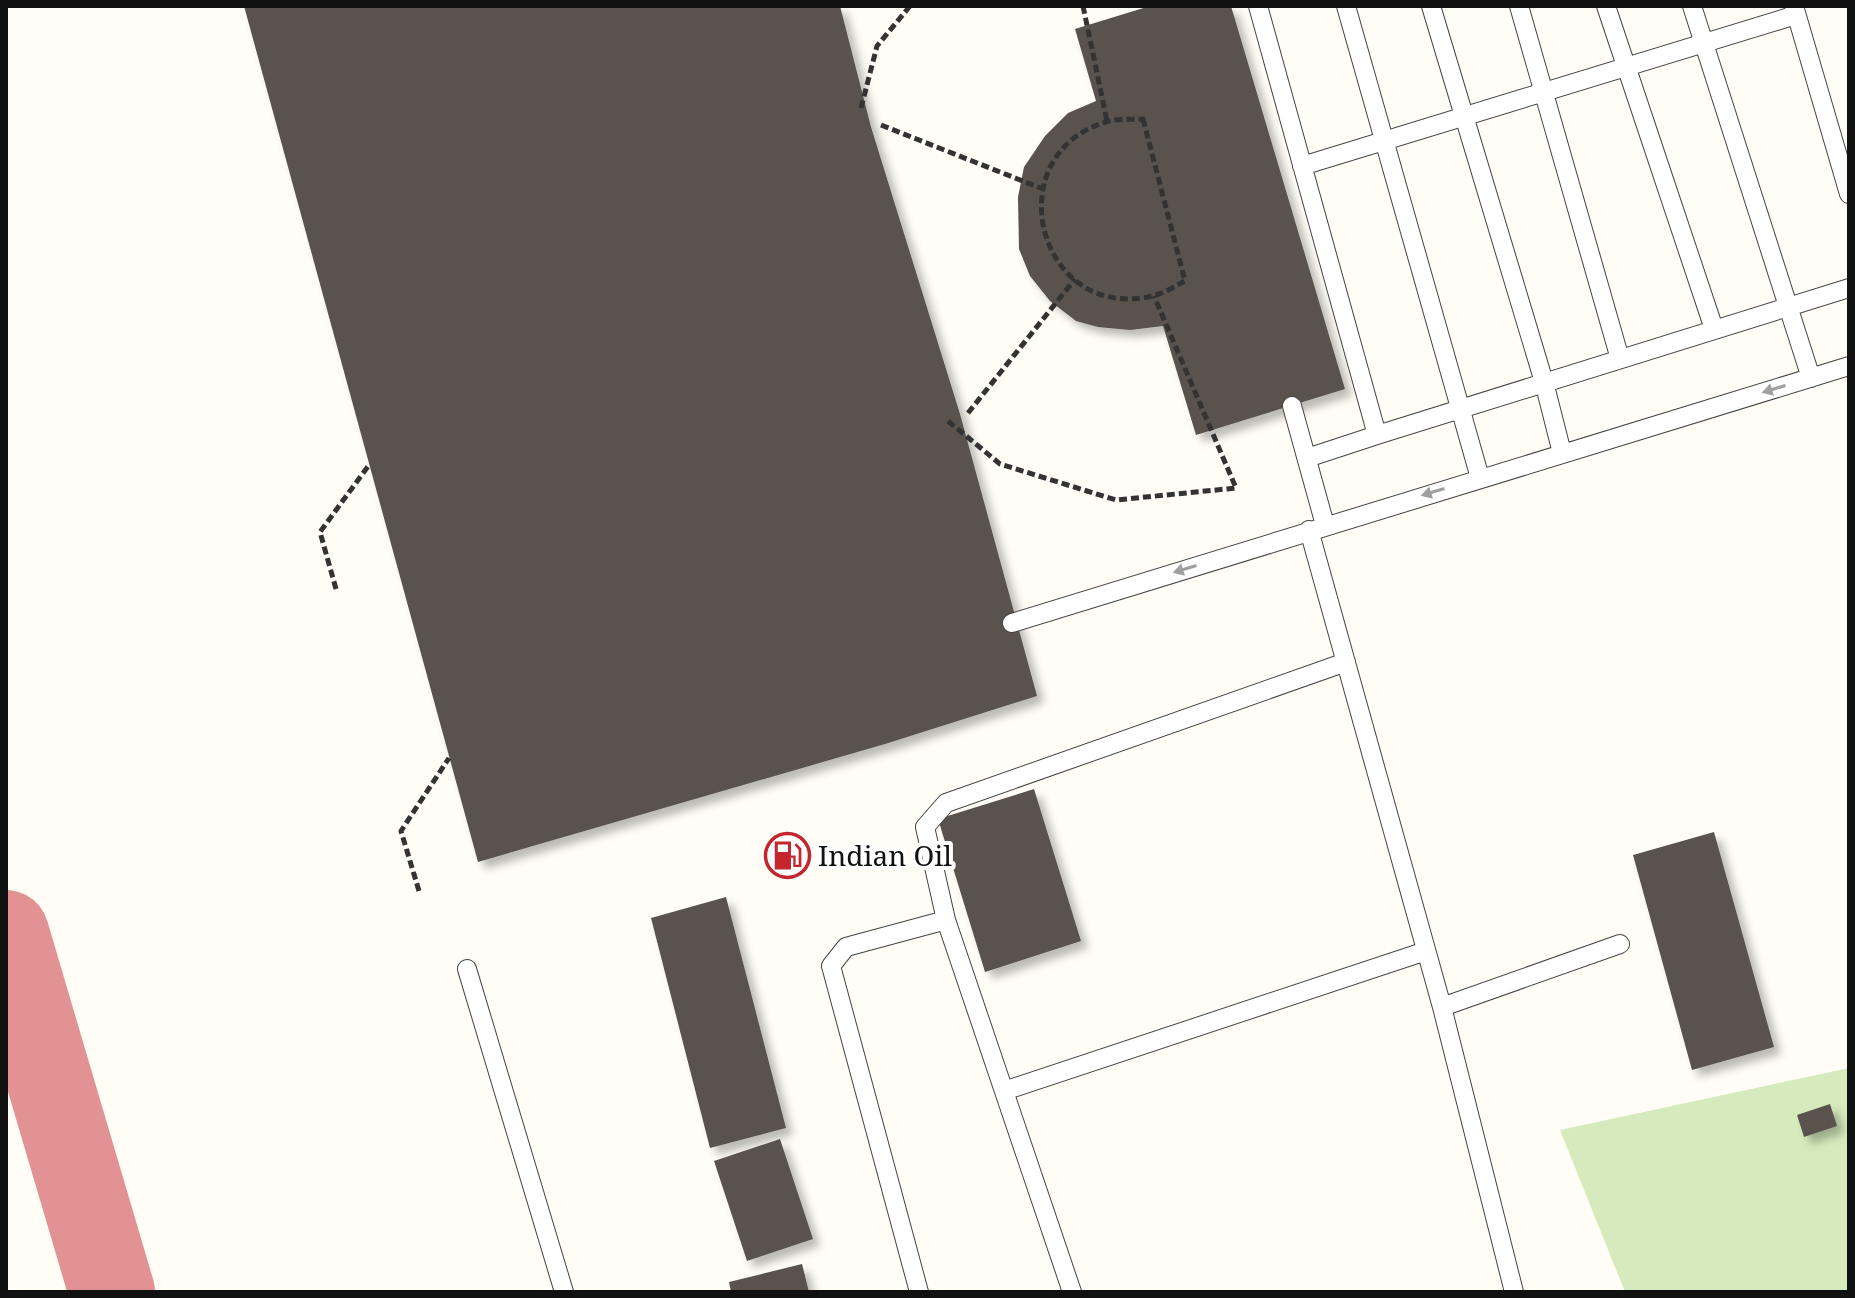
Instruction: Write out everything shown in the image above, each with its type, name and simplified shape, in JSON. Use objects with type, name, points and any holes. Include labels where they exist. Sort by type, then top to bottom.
[{"type":"lane","points":[[1258,6],[1377,435]]},
{"type":"lane","points":[[1346,6],[1480,478]]},
{"type":"lane","points":[[1431,6],[1544,382],[1562,453]]},
{"type":"lane","points":[[1519,6],[1620,359]]},
{"type":"lane","points":[[1606,6],[1714,329]]},
{"type":"lane","points":[[1692,6],[1811,378]]},
{"type":"lane","points":[[1302,166],[1702,44],[1795,11],[1849,194]]},
{"type":"lane","points":[[1307,458],[1460,407],[1849,288]]},
{"type":"lane","points":[[1012,623],[1849,366]]},
{"type":"lane","points":[[1292,406],[1307,458],[1317,528],[1346,662],[1442,1007],[1514,1292]]},
{"type":"lane","points":[[1072,1292],[946,920],[925,827],[946,803],[1346,662]]},
{"type":"lane","points":[[919,1292],[831,966],[846,947],[946,920]]},
{"type":"lane","points":[[1442,1007],[1620,944]]},
{"type":"lane","points":[[1004,1091],[1426,951]]},
{"type":"lane","points":[[467,969],[564,1292]]},
{"type":"path","points":[[861,108],[877,46],[910,6]]},
{"type":"path","points":[[1083,6],[1107,121]]},
{"type":"path","points":[[1143,119],[1185,281],[1154,296],[1118,299],[1085,288],[1058,264],[1043,233],[1040,197],[1043,189],[1052,164],[1075,137],[1107,121],[1143,119]]},
{"type":"path","points":[[881,125],[1043,189]]},
{"type":"path","points":[[968,413],[1075,279]]},
{"type":"path","points":[[948,421],[1000,464],[1116,500],[1236,488],[1154,296]]},
{"type":"path","points":[[336,589],[320,532],[369,465]]},
{"type":"path","points":[[419,891],[401,831],[449,758]]},
{"type":"green space","points":[[1849,1068],[1849,1292],[1625,1292],[1560,1130]]},
{"type":"building","points":[[244,6],[840,6],[871,127],[960,414],[1037,696],[885,744],[478,862]]},
{"type":"building","points":[[1150,6],[1231,6],[1345,389],[1196,435],[1163,326],[1130,330],[1076,321],[1050,301],[1030,276],[1019,249],[1018,197],[1024,167],[1045,136],[1068,113],[1096,101],[1075,29]]},
{"type":"building","points":[[1034,789],[1081,941],[985,972],[938,819]]},
{"type":"building","points":[[1714,832],[1774,1047],[1692,1070],[1633,855]]},
{"type":"building","points":[[726,897],[786,1128],[710,1148],[651,918]]},
{"type":"building","points":[[1830,1104],[1837,1126],[1804,1137],[1797,1115]]},
{"type":"building","points":[[780,1139],[813,1239],[747,1261],[714,1161]]},
{"type":"building","points":[[802,1264],[809,1292],[731,1292],[729,1282]]},
{"type":"taxiway","points":[[6,933],[112,1292]]},
{"type":"place","name":"Indian Oil","points":[[787,856]]}]
